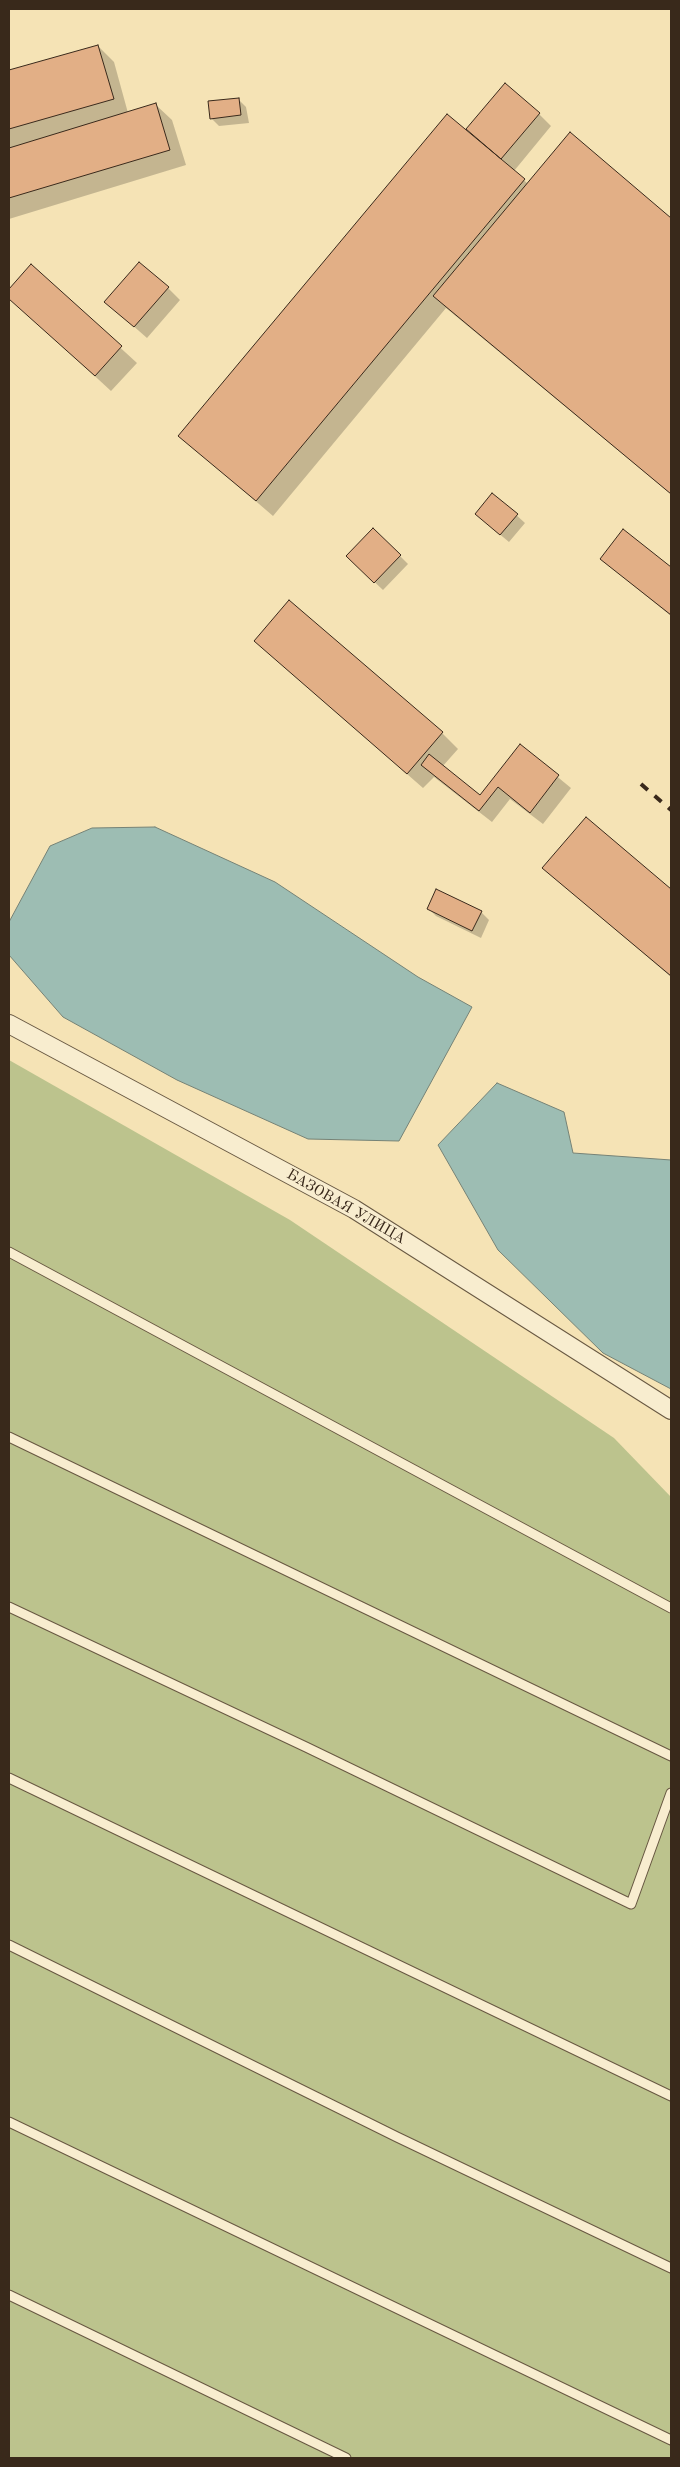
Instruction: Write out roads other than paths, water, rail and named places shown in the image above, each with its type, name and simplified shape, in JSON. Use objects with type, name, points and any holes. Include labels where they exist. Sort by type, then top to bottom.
[{"type":"street","name":"БАЗОВАЯ УЛИЦА","points":[[9,1024],[354,1208],[671,1410]]},
{"type":"lane","points":[[9,1252],[671,1608]]},
{"type":"lane","points":[[9,1437],[671,1756]]},
{"type":"lane","points":[[9,1607],[297,1742],[631,1904],[671,1793]]},
{"type":"lane","points":[[9,1778],[671,2096]]},
{"type":"lane","points":[[9,1945],[396,2137],[671,2268]]},
{"type":"lane","points":[[9,2122],[671,2440]]},
{"type":"lane","points":[[9,2295],[346,2458]]},
{"type":"water","points":[[155,827],[275,882],[418,977],[472,1007],[399,1141],[308,1139],[177,1080],[63,1017],[9,955],[9,922],[50,846],[92,828]]},
{"type":"water","points":[[497,1083],[564,1112],[573,1153],[671,1160],[671,1389],[603,1353],[498,1250],[438,1145]]},
{"type":"railway","points":[[641,784],[671,810]]}]
